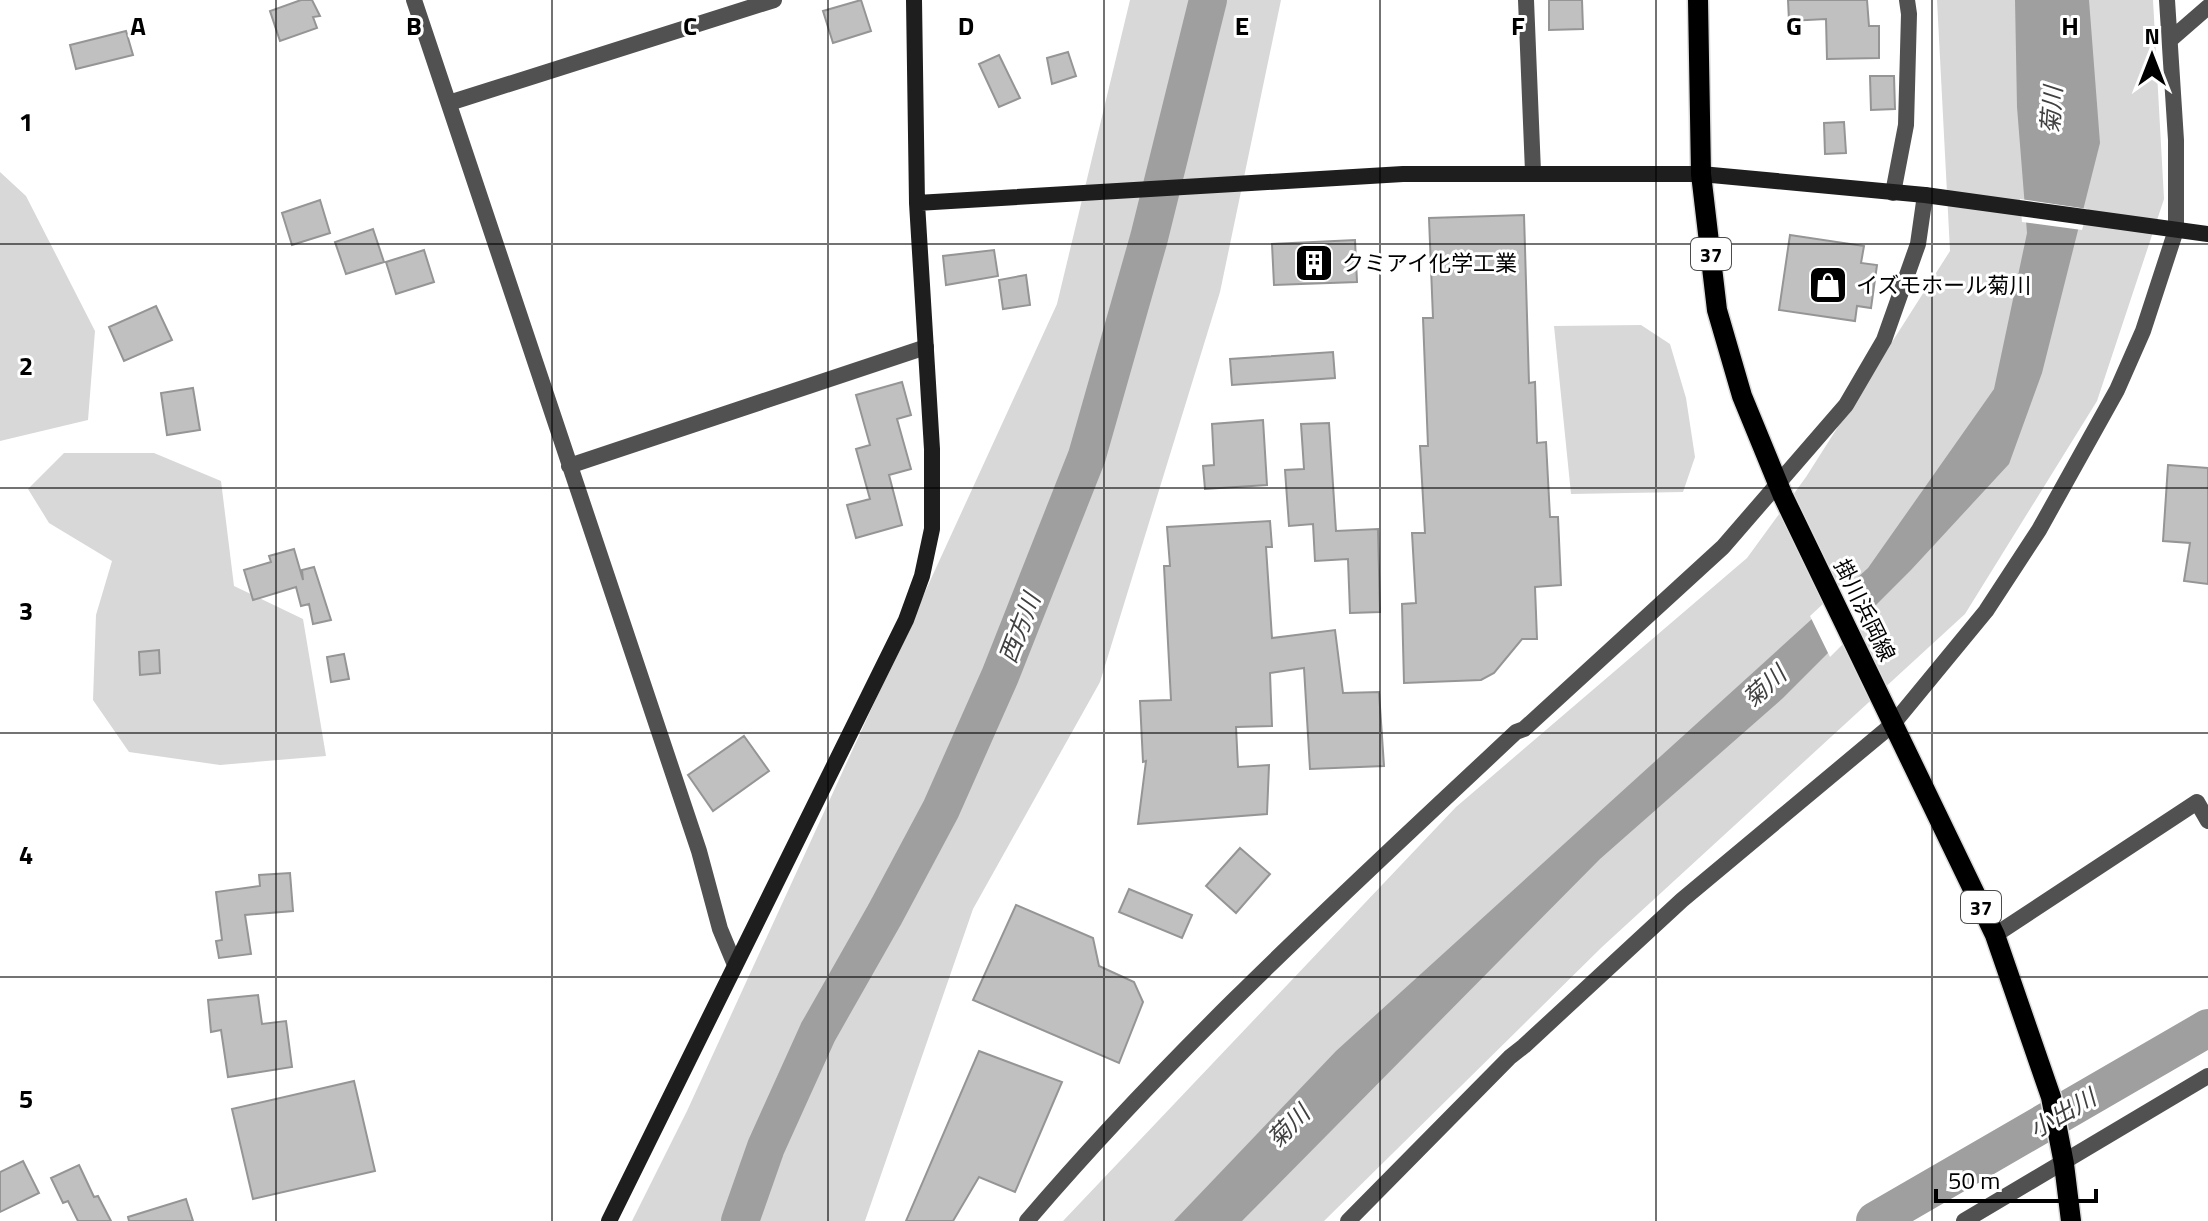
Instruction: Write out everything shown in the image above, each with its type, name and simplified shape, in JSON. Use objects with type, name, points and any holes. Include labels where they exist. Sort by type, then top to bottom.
[{"type":"main road","name":"掛川浜岡線","points":[[1698,0],[1701,174],[1717,310],[1742,396],[1780,491],[1995,935],[2051,1097],[2071,1221]]},
{"type":"street","points":[[414,0],[699,851],[720,929],[735,965]]},
{"type":"street","points":[[449,103],[774,0]]},
{"type":"street","points":[[609,1221],[899,635],[922,576],[932,529],[932,449],[917,203],[914,0]]},
{"type":"street","points":[[1526,0],[1533,172]]},
{"type":"street","points":[[1893,193],[1906,125],[1907,0]]},
{"type":"street","points":[[1348,1221],[1510,1057],[1682,900],[1893,724],[1986,611],[2039,530],[2117,390],[2143,331],[2172,229],[2176,140],[2167,0]]},
{"type":"street","points":[[2170,40],[2208,7]]},
{"type":"street","points":[[917,203],[1403,174],[1701,174],[1932,197],[2208,234]]},
{"type":"street","points":[[1027,1221],[1072,1167],[1187,1044],[1516,732],[1524,729],[1780,491],[1846,405],[1884,340],[1932,197]]},
{"type":"street","points":[[569,466],[926,347]]},
{"type":"street","points":[[1995,935],[2197,802],[2208,821]]},
{"type":"street","points":[[1964,1221],[2062,1157],[2208,1076]]},
{"type":"shaded area","points":[[1130,0],[1281,0],[1220,292],[1100,682],[973,909],[865,1221],[632,1221],[687,1111],[1057,304]]},
{"type":"shaded area","points":[[1937,0],[2153,0],[2164,199],[2097,401],[1965,614],[1602,947],[1324,1221],[1063,1221],[1456,807],[1747,558],[1806,477],[1950,251]]},
{"type":"shaded area","points":[[0,172],[26,196],[95,331],[88,420],[0,441]]},
{"type":"shaded area","points":[[1641,325],[1670,344],[1686,398],[1695,457],[1683,492],[1571,494],[1554,326]]},
{"type":"shaded area","points":[[64,453],[154,453],[221,481],[234,586],[303,619],[326,756],[220,765],[129,752],[93,700],[96,615],[112,561],[49,523],[28,489]]},
{"type":"water","name":"菊川","points":[[2015,0],[2089,0],[2100,143],[2042,373],[2009,464],[1911,570],[1783,698],[1600,859],[1242,1221],[1174,1221],[1336,1051],[1868,568],[1994,389],[2027,233],[2017,107]]},
{"type":"pier","points":[[2020,199],[2088,209],[2082,230],[2022,222]]},
{"type":"pier","points":[[1851,578],[1870,617],[1830,657],[1810,616]]},
{"type":"building","points":[[301,0],[312,0],[320,16],[313,17],[317,28],[280,41],[270,11]]},
{"type":"building","points":[[861,0],[871,31],[833,43],[823,11]]},
{"type":"building","points":[[1549,0],[1582,0],[1583,29],[1549,30]]},
{"type":"building","points":[[1788,0],[1867,0],[1869,26],[1879,26],[1879,58],[1827,59],[1826,19],[1789,21]]},
{"type":"building","points":[[126,31],[133,55],[76,69],[70,45]]},
{"type":"building","points":[[1068,52],[1076,76],[1052,84],[1047,58]]},
{"type":"building","points":[[999,55],[1020,98],[999,107],[979,64]]},
{"type":"building","points":[[1870,76],[1894,76],[1895,109],[1871,110]]},
{"type":"building","points":[[1844,122],[1846,153],[1825,154],[1824,123]]},
{"type":"building","points":[[320,200],[330,233],[292,245],[282,213]]},
{"type":"building","points":[[1524,215],[1529,383],[1535,382],[1537,443],[1546,442],[1550,517],[1558,517],[1561,585],[1535,587],[1537,639],[1522,639],[1494,673],[1481,680],[1404,683],[1402,604],[1416,603],[1412,533],[1425,533],[1420,446],[1428,446],[1423,318],[1433,318],[1429,218]]},
{"type":"building","points":[[373,229],[384,262],[346,274],[335,242]]},
{"type":"building","name":"イズモホール菊川","points":[[1790,235],[1864,246],[1861,263],[1877,265],[1871,308],[1857,306],[1855,321],[1779,310]]},
{"type":"building","name":"クミアイ化学工業","points":[[1355,240],[1357,282],[1274,285],[1272,244]]},
{"type":"building","points":[[424,250],[434,282],[396,294],[386,262]]},
{"type":"building","points":[[994,250],[998,276],[946,285],[943,256]]},
{"type":"building","points":[[1026,275],[1030,305],[1003,309],[999,280]]},
{"type":"building","points":[[156,306],[172,340],[124,361],[109,327]]},
{"type":"building","points":[[1333,352],[1335,378],[1232,385],[1230,359]]},
{"type":"building","points":[[902,382],[911,415],[897,419],[911,469],[889,475],[902,525],[856,538],[847,505],[870,499],[856,449],[870,445],[856,395]]},
{"type":"building","points":[[193,388],[200,430],[167,435],[161,393]]},
{"type":"building","points":[[1263,420],[1267,485],[1205,489],[1203,466],[1214,465],[1212,424]]},
{"type":"building","points":[[1329,423],[1336,531],[1378,529],[1380,612],[1350,613],[1348,559],[1315,561],[1313,524],[1289,526],[1285,470],[1304,469],[1301,424]]},
{"type":"building","points":[[2168,465],[2208,468],[2208,584],[2184,581],[2190,543],[2163,541]]},
{"type":"building","points":[[1270,521],[1272,547],[1266,547],[1272,638],[1335,630],[1343,693],[1379,692],[1384,766],[1310,769],[1304,668],[1270,673],[1272,726],[1236,727],[1238,767],[1269,765],[1267,814],[1138,824],[1146,761],[1143,762],[1140,701],[1171,700],[1164,566],[1170,566],[1167,527]]},
{"type":"building","points":[[294,549],[303,580],[302,570],[314,567],[331,620],[313,624],[309,604],[301,606],[296,587],[253,600],[244,570],[271,562],[269,556]]},
{"type":"building","points":[[159,650],[160,673],[140,675],[139,652]]},
{"type":"building","points":[[344,654],[349,679],[331,682],[327,657]]},
{"type":"building","points":[[744,736],[769,771],[713,811],[688,775]]},
{"type":"building","points":[[1240,848],[1270,874],[1236,913],[1206,886]]},
{"type":"building","points":[[290,873],[293,911],[245,915],[251,954],[219,958],[216,941],[222,940],[216,892],[260,886],[259,875]]},
{"type":"building","points":[[1129,889],[1192,915],[1182,938],[1119,912]]},
{"type":"building","points":[[1016,905],[1093,938],[1099,966],[1134,982],[1143,1002],[1119,1063],[973,1000]]},
{"type":"building","points":[[258,995],[262,1024],[286,1021],[292,1067],[228,1077],[221,1030],[211,1032],[208,1000]]},
{"type":"building","points":[[979,1051],[1062,1082],[1015,1192],[979,1177],[953,1221],[906,1221]]},
{"type":"building","points":[[354,1081],[375,1171],[253,1199],[232,1109]]},
{"type":"building","points":[[23,1161],[39,1193],[0,1212],[0,1172]]},
{"type":"building","points":[[79,1165],[94,1197],[98,1196],[111,1221],[78,1221],[68,1201],[63,1203],[51,1178]]},
{"type":"building","points":[[186,1199],[193,1221],[129,1221],[128,1217]]},
{"type":"waterway","name":"西方川","points":[[740,1221],[766,1147],[818,1032],[941,809],[1000,676],[1087,456],[1149,238],[1208,0]]},
{"type":"waterway","name":"小出川","points":[[1875,1221],[2208,1028]]},
{"type":"place","name":"クミアイ化学工業","points":[[1314,263]]},
{"type":"place","name":"イズモホール菊川","points":[[1828,285]]}]
